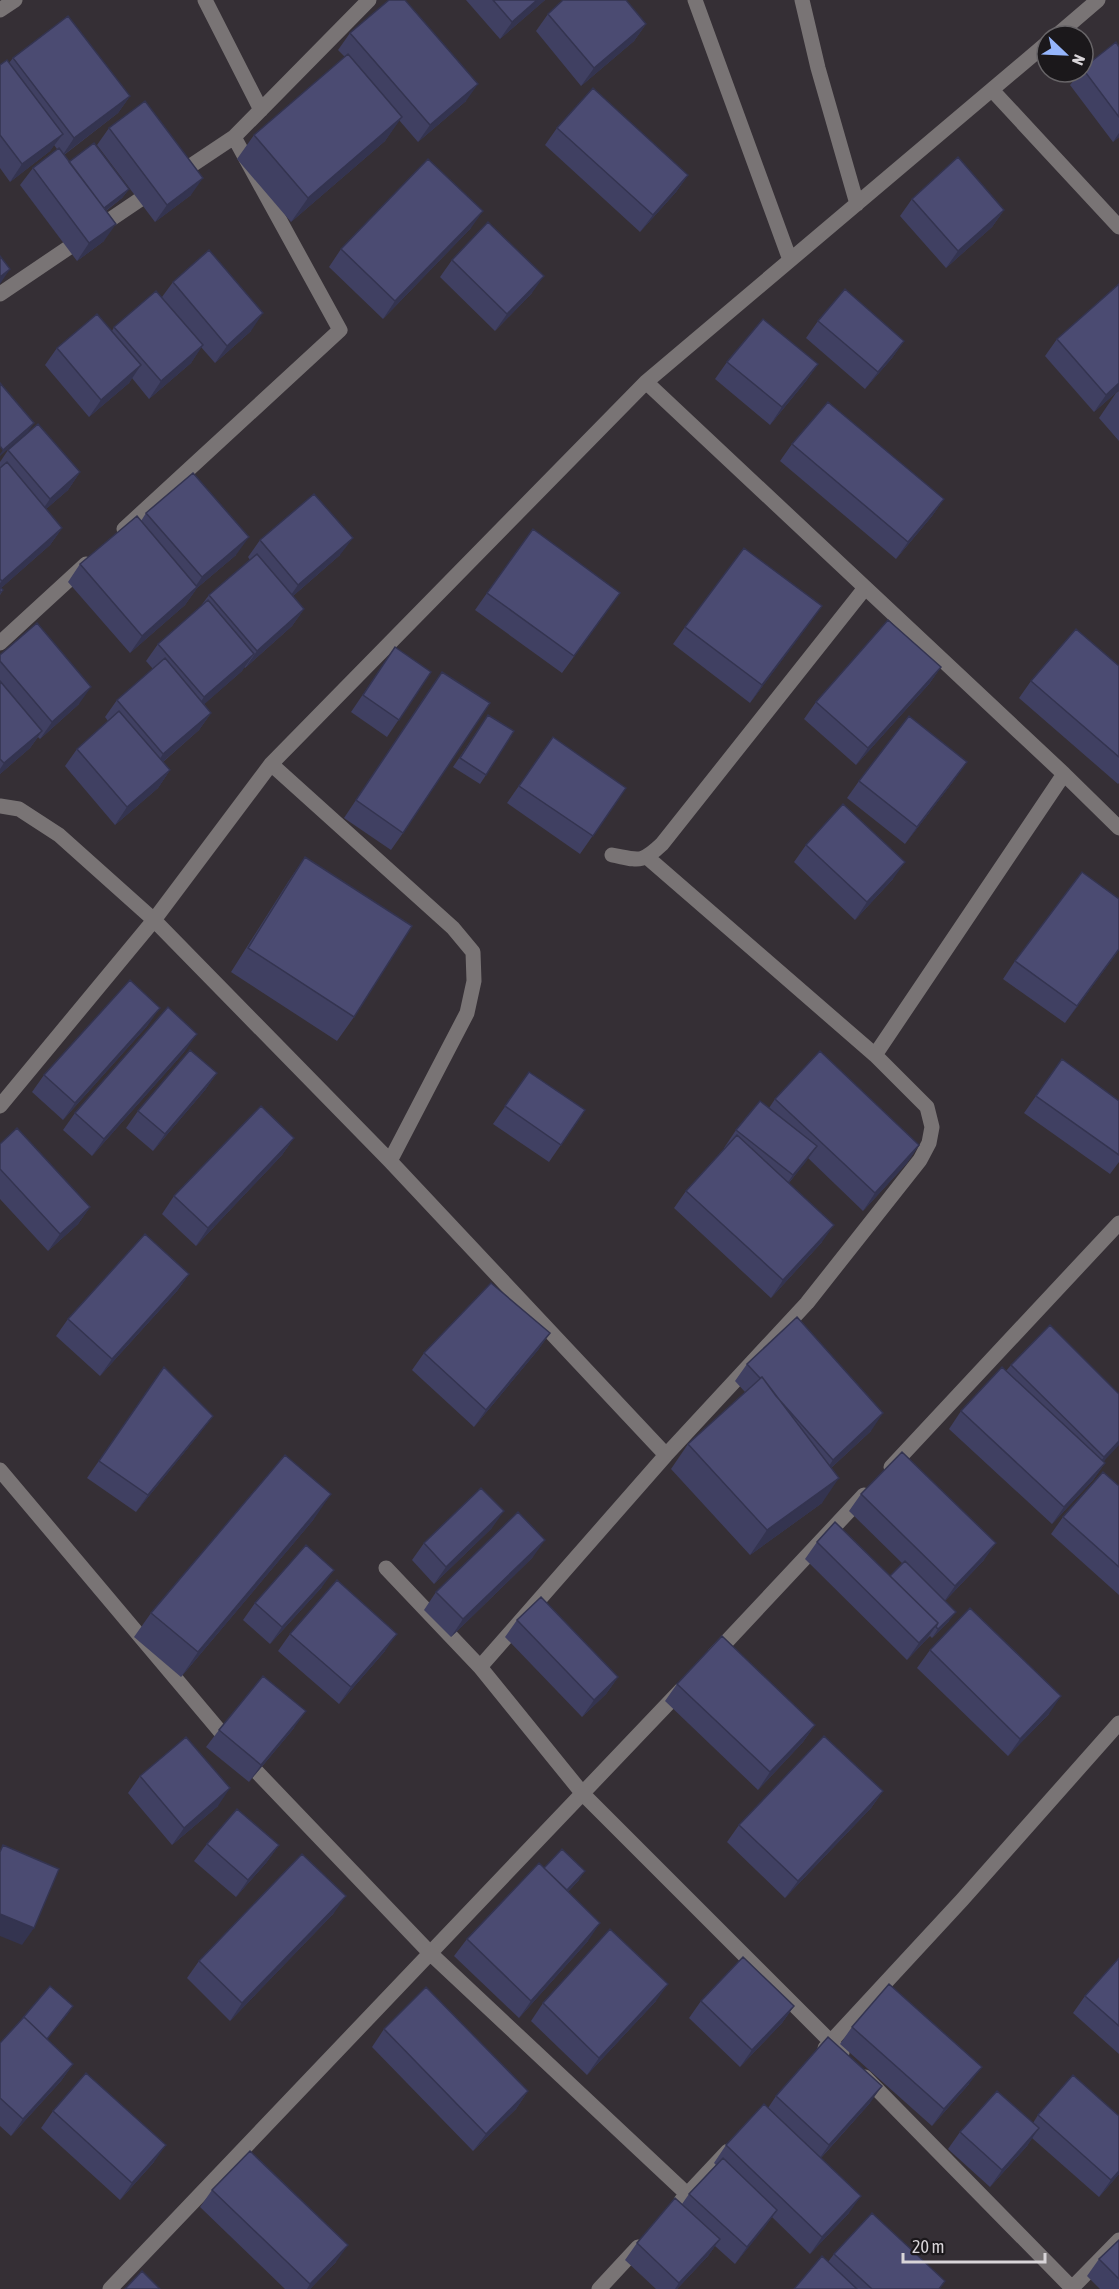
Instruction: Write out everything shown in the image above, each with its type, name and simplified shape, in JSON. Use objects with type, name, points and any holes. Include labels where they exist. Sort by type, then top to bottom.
[{"type":"street","points":[[0,10],[15,0]]},
{"type":"street","points":[[205,0],[261,110]]},
{"type":"street","points":[[0,294],[234,137],[369,0]]},
{"type":"street","points":[[695,0],[790,260]]},
{"type":"street","points":[[802,0],[818,68],[857,204]]},
{"type":"street","points":[[1070,24],[1098,0]]},
{"type":"street","points":[[0,1106],[154,920],[271,764],[646,382],[1035,53]]},
{"type":"street","points":[[992,90],[1119,227]]},
{"type":"street","points":[[113,538],[340,330],[234,137]]},
{"type":"street","points":[[646,382],[1119,828]]},
{"type":"street","points":[[0,643],[96,555]]},
{"type":"street","points":[[612,855],[636,859],[648,858],[662,844],[865,588]]},
{"type":"street","points":[[271,764],[453,928],[473,952],[474,981],[467,1013],[390,1161]]},
{"type":"street","points":[[875,1055],[1064,774]]},
{"type":"street","points":[[0,806],[19,809],[59,835],[154,920],[390,1161],[666,1455]]},
{"type":"street","points":[[480,1667],[666,1455],[807,1303],[920,1160],[932,1127],[927,1107],[875,1055],[648,858]]},
{"type":"street","points":[[705,1665],[1119,1223]]},
{"type":"street","points":[[0,1470],[235,1749],[431,1954],[687,2194]]},
{"type":"street","points":[[386,1568],[480,1667],[583,1794],[831,2042],[1072,2289],[1119,2240]]},
{"type":"street","points":[[110,2289],[689,1682]]},
{"type":"street","points":[[815,2059],[962,1900],[1119,1723]]},
{"type":"street","points":[[671,2211],[735,2144]]},
{"type":"street","points":[[599,2289],[647,2237]]},
{"type":"building","points":[[389,0],[405,0],[478,84],[430,125],[350,33]]},
{"type":"building","points":[[493,0],[537,0],[512,22]]},
{"type":"building","points":[[563,0],[626,0],[646,24],[594,68],[548,14]]},
{"type":"building","points":[[68,16],[130,96],[74,138],[13,58]]},
{"type":"building","points":[[1116,42],[1119,47],[1119,117],[1094,84],[1095,59]]},
{"type":"building","points":[[348,54],[402,117],[308,198],[254,135]]},
{"type":"building","points":[[7,60],[63,134],[22,164],[0,135],[0,65]]},
{"type":"building","points":[[593,88],[688,175],[653,215],[557,128]]},
{"type":"building","points":[[145,101],[203,178],[167,205],[109,128]]},
{"type":"building","points":[[94,143],[129,189],[104,208],[69,162]]},
{"type":"building","points":[[59,148],[116,224],[89,243],[33,168]]},
{"type":"building","points":[[958,157],[1004,210],[958,251],[912,199]]},
{"type":"building","points":[[428,159],[483,211],[395,301],[341,249]]},
{"type":"building","points":[[488,222],[544,276],[507,314],[452,260]]},
{"type":"building","points":[[209,250],[263,313],[227,346],[173,282]]},
{"type":"building","points":[[0,256],[10,269],[0,277]]},
{"type":"building","points":[[1119,284],[1119,383],[1106,395],[1057,339]]},
{"type":"building","points":[[845,289],[904,341],[878,372],[818,321]]},
{"type":"building","points":[[156,291],[203,345],[161,381],[114,327]]},
{"type":"building","points":[[97,314],[141,365],[101,400],[57,348]]},
{"type":"building","points":[[763,319],[818,364],[782,407],[727,362]]},
{"type":"building","points":[[0,383],[34,423],[3,450],[0,446]]},
{"type":"building","points":[[828,402],[944,499],[908,542],[792,444]]},
{"type":"building","points":[[38,424],[80,472],[50,499],[8,450]]},
{"type":"building","points":[[7,462],[62,528],[2,581],[0,579],[0,468]]},
{"type":"building","points":[[193,473],[249,537],[202,577],[146,513]]},
{"type":"building","points":[[314,494],[353,538],[298,585],[260,540]]},
{"type":"building","points":[[137,516],[197,587],[142,636],[80,564]]},
{"type":"building","points":[[533,529],[620,593],[574,656],[487,593]]},
{"type":"building","points":[[744,548],[822,606],[762,685],[685,627]]},
{"type":"building","points":[[257,554],[304,609],[257,651],[209,595]]},
{"type":"building","points":[[208,600],[254,654],[204,697],[158,644]]},
{"type":"building","points":[[888,620],[941,667],[868,748],[816,702]]},
{"type":"building","points":[[37,623],[91,687],[52,722],[0,661],[0,655]]},
{"type":"building","points":[[1076,629],[1119,666],[1119,757],[1031,681]]},
{"type":"building","points":[[395,647],[431,672],[399,720],[363,695]]},
{"type":"building","points":[[165,658],[211,713],[163,754],[117,700]]},
{"type":"building","points":[[442,672],[490,703],[403,833],[356,800]]},
{"type":"building","points":[[0,681],[42,731],[4,763],[0,759]]},
{"type":"building","points":[[119,711],[170,770],[127,807],[77,749]]},
{"type":"building","points":[[488,715],[514,731],[486,775],[460,758]]},
{"type":"building","points":[[909,716],[967,762],[917,827],[859,781]]},
{"type":"building","points":[[553,737],[626,788],[593,836],[519,786]]},
{"type":"building","points":[[843,804],[905,862],[867,902],[806,845]]},
{"type":"building","points":[[305,857],[412,926],[354,1017],[248,948]]},
{"type":"building","points":[[1082,872],[1119,899],[1119,949],[1077,1006],[1015,961]]},
{"type":"building","points":[[130,980],[160,1008],[75,1103],[44,1075]]},
{"type":"building","points":[[168,1007],[197,1034],[104,1139],[75,1113]]},
{"type":"building","points":[[190,1050],[217,1073],[165,1134],[138,1111]]},
{"type":"building","points":[[820,1051],[919,1145],[875,1193],[775,1099]]},
{"type":"building","points":[[1062,1059],[1119,1101],[1119,1155],[1036,1096]]},
{"type":"building","points":[[529,1072],[585,1110],[561,1145],[505,1106]]},
{"type":"building","points":[[760,1101],[817,1146],[793,1175],[736,1130]]},
{"type":"building","points":[[261,1106],[294,1138],[208,1228],[174,1196]]},
{"type":"building","points":[[17,1128],[90,1207],[60,1234],[0,1169],[0,1144]]},
{"type":"building","points":[[737,1135],[834,1225],[783,1280],[686,1191]]},
{"type":"building","points":[[145,1234],[189,1274],[112,1359],[68,1319]]},
{"type":"building","points":[[491,1283],[550,1333],[486,1410],[424,1353]]},
{"type":"building","points":[[797,1317],[883,1413],[833,1460],[762,1377],[760,1378],[747,1364]]},
{"type":"building","points":[[1050,1325],[1119,1394],[1119,1441],[1104,1457],[1011,1365]]},
{"type":"building","points":[[164,1367],[213,1416],[148,1495],[99,1461]]},
{"type":"building","points":[[1002,1367],[1105,1463],[1064,1507],[961,1411]]},
{"type":"building","points":[[762,1377],[839,1478],[767,1530],[688,1444]]},
{"type":"building","points":[[902,1452],[996,1543],[955,1586],[861,1494]]},
{"type":"building","points":[[285,1455],[331,1494],[198,1652],[151,1613]]},
{"type":"building","points":[[1103,1472],[1119,1486],[1119,1567],[1063,1517]]},
{"type":"building","points":[[481,1488],[504,1511],[446,1567],[424,1543]]},
{"type":"building","points":[[518,1512],[545,1540],[463,1619],[436,1592]]},
{"type":"building","points":[[835,1522],[938,1623],[919,1643],[817,1542]]},
{"type":"building","points":[[306,1545],[334,1570],[282,1627],[255,1603]]},
{"type":"building","points":[[905,1561],[956,1612],[938,1629],[936,1627],[938,1623],[890,1576]]},
{"type":"building","points":[[337,1580],[397,1634],[351,1687],[290,1634]]},
{"type":"building","points":[[541,1597],[618,1677],[594,1700],[517,1620]]},
{"type":"building","points":[[970,1608],[1061,1696],[1020,1739],[930,1650]]},
{"type":"building","points":[[722,1636],[815,1725],[770,1772],[677,1684]]},
{"type":"building","points":[[263,1676],[306,1711],[261,1765],[219,1730]]},
{"type":"building","points":[[824,1736],[883,1791],[798,1881],[739,1825]]},
{"type":"building","points":[[186,1737],[230,1788],[184,1828],[140,1776]]},
{"type":"building","points":[[237,1809],[279,1845],[248,1880],[207,1844]]},
{"type":"building","points":[[3,1845],[59,1869],[34,1928],[0,1914],[0,1852]]},
{"type":"building","points":[[562,1849],[585,1871],[567,1890],[544,1868]]},
{"type":"building","points":[[302,1854],[346,1896],[242,2003],[199,1961]]},
{"type":"building","points":[[539,1863],[600,1923],[531,2001],[467,1939]]},
{"type":"building","points":[[610,1929],[668,1984],[599,2058],[543,2003]]},
{"type":"building","points":[[743,1957],[794,2006],[752,2050],[701,2001]]},
{"type":"building","points":[[1119,1958],[1119,2026],[1085,1996]]},
{"type":"building","points":[[889,1984],[982,2067],[944,2109],[852,2027]]},
{"type":"building","points":[[50,1986],[73,2006],[47,2039],[24,2017],[22,2019]]},
{"type":"building","points":[[426,1987],[528,2091],[486,2134],[384,2029]]},
{"type":"building","points":[[24,2017],[73,2064],[23,2119],[0,2098],[0,2043]]},
{"type":"building","points":[[828,2037],[882,2086],[829,2145],[776,2096]]},
{"type":"building","points":[[86,2073],[166,2145],[132,2183],[53,2111]]},
{"type":"building","points":[[1073,2075],[1119,2116],[1119,2171],[1111,2180],[1038,2115]]},
{"type":"building","points":[[997,2091],[1039,2128],[1002,2170],[960,2132]]},
{"type":"building","points":[[764,2104],[861,2196],[822,2237],[726,2145]]},
{"type":"building","points":[[250,2151],[348,2245],[310,2284],[212,2190]]},
{"type":"building","points":[[723,2158],[777,2210],[747,2247],[689,2194]]},
{"type":"building","points":[[675,2198],[720,2239],[679,2283],[637,2243]]},
{"type":"building","points":[[872,2213],[945,2281],[939,2289],[872,2289],[834,2254]]},
{"type":"building","points":[[1119,2240],[1119,2279],[1099,2259]]},
{"type":"building","points":[[822,2256],[857,2289],[794,2289]]},
{"type":"building","points":[[142,2271],[160,2289],[125,2289]]}]
